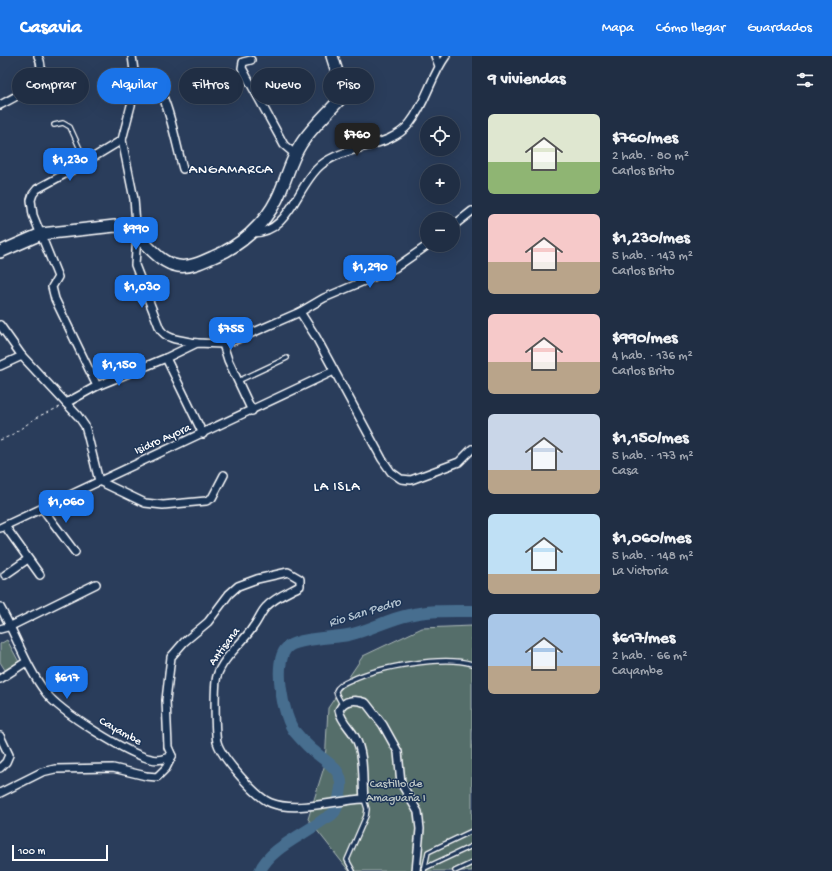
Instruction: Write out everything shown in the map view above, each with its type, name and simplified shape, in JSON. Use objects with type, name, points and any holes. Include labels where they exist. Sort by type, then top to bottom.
[{"type":"street","points":[[0,105],[36,82],[41,69],[38,56]]},
{"type":"street","points":[[132,56],[134,68]]},
{"type":"street","points":[[0,252],[41,234],[115,226],[124,228],[137,236],[162,259],[177,266],[186,266],[222,253],[251,233],[267,215],[276,200],[296,155],[309,134],[343,95],[332,56]]},
{"type":"street","points":[[435,56],[439,66]]},
{"type":"street","points":[[251,233],[266,231],[282,220],[306,181],[321,165],[335,155],[393,137],[410,123],[439,66],[446,56]]},
{"type":"street","points":[[251,60],[243,62],[242,68],[284,146],[296,155]]},
{"type":"street","points":[[132,104],[122,140],[134,199],[137,236],[136,265],[160,329],[170,339],[196,343],[223,344],[263,329],[300,312],[324,298],[395,268],[420,251]]},
{"type":"street","points":[[166,104],[183,169]]},
{"type":"street","points":[[97,386],[55,300],[52,287],[58,277],[32,207],[33,194],[37,189],[122,140]]},
{"type":"street","points":[[460,220],[472,211]]},
{"type":"street","points":[[300,312],[316,337],[382,459],[391,472],[401,479],[411,480],[459,462],[472,449]]},
{"type":"street","points":[[0,325],[22,356],[66,403],[85,426],[99,481],[145,503],[163,505],[206,501],[212,498],[224,475]]},
{"type":"street","points":[[66,403],[97,386],[166,358],[196,343]]},
{"type":"street","points":[[223,344],[228,360],[252,411]]},
{"type":"street","points":[[0,366],[22,356]]},
{"type":"street","points":[[166,358],[203,434]]},
{"type":"street","name":"Isidro Ayora","points":[[3,527],[252,411],[334,371]]},
{"type":"street","points":[[42,508],[75,552]]},
{"type":"street","points":[[3,527],[40,575]]},
{"type":"street","points":[[5,576],[28,559]]},
{"type":"street","name":"Antisana","points":[[172,756],[168,747],[166,700],[171,657],[184,642],[208,622],[229,594],[238,586],[257,579],[288,572],[300,579],[300,586],[277,598],[266,607],[253,628],[222,664],[217,676],[218,744],[240,776],[258,796],[269,802],[281,806],[293,806],[364,799]]},
{"type":"street","points":[[0,629],[11,626],[96,584]]},
{"type":"street","name":"Cayambe","points":[[0,607],[11,626],[26,662],[50,699],[94,731],[151,759],[160,760],[172,756]]},
{"type":"street","points":[[0,679],[26,662]]},
{"type":"street","points":[[364,799],[361,755],[355,737],[341,719],[339,710],[342,704],[352,700],[366,703],[383,725],[398,752],[401,783],[418,812],[420,829],[416,871]]},
{"type":"street","points":[[0,736],[9,755],[6,762],[0,768]]},
{"type":"street","points":[[0,794],[31,777],[55,769],[113,768],[146,776],[157,777],[166,768],[172,756]]},
{"type":"lane","points":[[54,125],[64,123],[70,127],[86,162]]},
{"type":"lane","points":[[238,381],[287,358]]},
{"type":"lane","points":[[342,704],[336,693],[337,689],[341,684],[366,673],[392,667],[439,661],[472,664]]},
{"type":"lane","points":[[353,871],[347,860],[366,816],[367,808],[364,799]]},
{"type":"lane","points":[[425,870],[427,856],[430,850],[472,831]]},
{"type":"lane","points":[[425,870],[472,846]]},
{"type":"lane","points":[[455,871],[472,863]]},
{"type":"path","points":[[0,440],[10,436],[39,416],[66,403]]},
{"type":"green space","name":"Castillo de Amaguaña I","points":[[472,626],[472,871],[349,871],[308,819],[325,764],[328,708],[363,656],[422,628]]},
{"type":"green space","points":[[7,640],[19,662],[5,670],[0,662],[0,644]]},
{"type":"waterway","name":"Rio San Pedro","points":[[260,871],[264,863],[279,849],[334,812],[338,803],[341,788],[340,776],[330,764],[313,751],[295,732],[286,714],[280,675],[284,653],[289,646],[301,641],[356,633],[394,619],[417,613],[472,611]]},
{"type":"district","name":"ANGAMARCA","points":[[231,170]]},
{"type":"district","name":"LA ISLA","points":[[337,487]]}]
